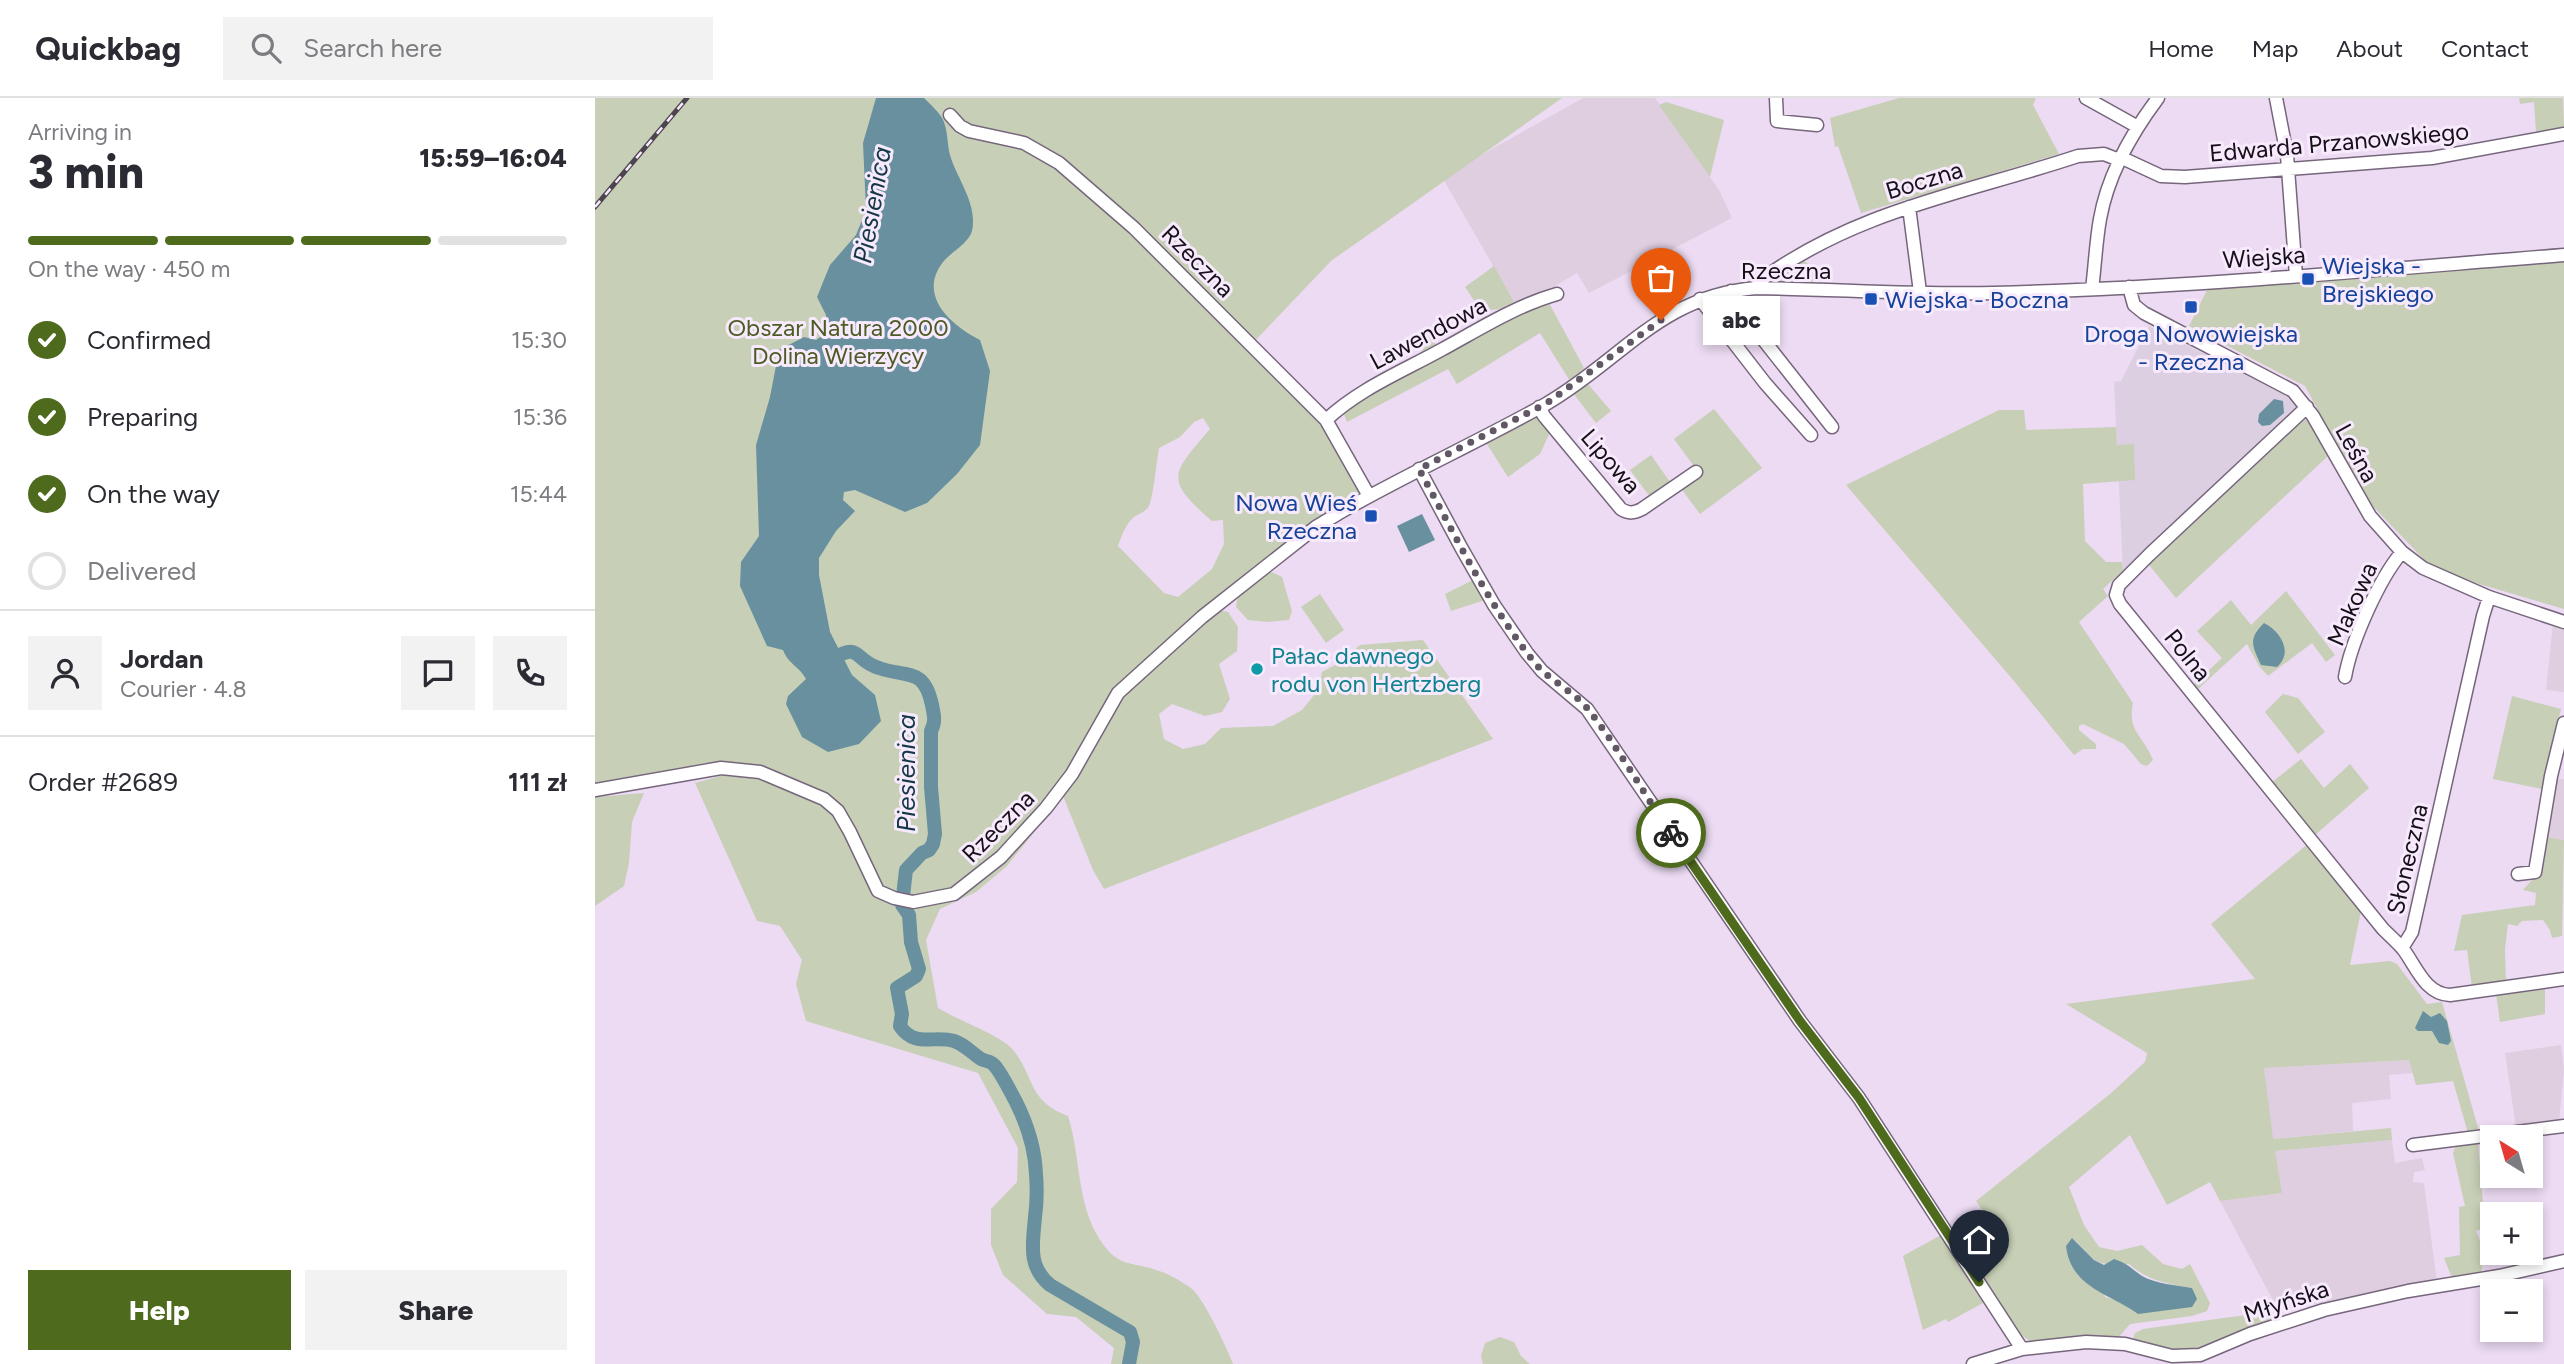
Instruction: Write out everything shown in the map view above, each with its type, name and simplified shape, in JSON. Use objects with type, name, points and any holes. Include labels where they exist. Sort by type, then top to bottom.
[{"type":"street","points":[[1776,98],[1777,121],[1817,125]]},
{"type":"street","points":[[2086,98],[2138,127]]},
{"type":"street","points":[[2092,289],[2100,220],[2107,192],[2120,159],[2158,98]]},
{"type":"street","points":[[2276,98],[2283,126],[2288,169],[2296,276]]},
{"type":"street","name":"Rzeczna","points":[[950,115],[969,131],[1024,143],[1059,163],[1125,220],[1178,270],[1326,421],[1369,496]]},
{"type":"street","name":"Edwarda Przanowskiego","points":[[2120,159],[2154,174],[2168,177],[2432,158],[2564,134]]},
{"type":"street","name":"Boczna","points":[[1756,288],[1761,280],[1772,272],[1828,238],[1881,215],[2078,156],[2104,154],[2120,159]]},
{"type":"street","points":[[1909,207],[1920,292]]},
{"type":"street","name":"Wiejska","points":[[2092,289],[2564,255]]},
{"type":"street","name":"Leśna","points":[[2129,287],[2134,305],[2144,313],[2293,391],[2307,407],[2369,516],[2402,552],[2440,577],[2564,622]]},
{"type":"street","name":"Rzeczna","points":[[595,790],[721,768],[760,772],[824,799],[838,811],[878,891],[913,902],[954,894],[1001,856],[1046,808],[1072,774],[1118,693],[1202,617],[1316,527],[1566,391],[1661,320],[1700,299],[1756,288],[1995,293],[2092,289]]},
{"type":"street","points":[[1731,291],[1732,300],[1832,427]]},
{"type":"street","name":"Lawendowa","points":[[1326,421],[1341,406],[1389,376],[1502,316],[1556,294]]},
{"type":"street","points":[[1700,299],[1765,383],[1811,435]]},
{"type":"street","name":"Lipowa","points":[[1539,407],[1621,509],[1627,512],[1642,509],[1696,472]]},
{"type":"street","name":"Polna","points":[[2307,407],[2150,554],[2119,585],[2116,595],[2120,604],[2183,683],[2383,929],[2402,948]]},
{"type":"street","points":[[1419,469],[1462,549],[1527,653],[1542,671],[1587,709],[1800,1021],[1859,1098],[2022,1349]]},
{"type":"street","name":"Makowa","points":[[2345,677],[2371,605],[2384,578],[2402,552]]},
{"type":"street","name":"Słoneczna","points":[[2489,597],[2412,932],[2402,948],[2426,983],[2442,995],[2564,979]]},
{"type":"street","points":[[2518,874],[2535,873],[2551,776],[2564,723]]},
{"type":"street","points":[[2413,1145],[2564,1126]]},
{"type":"street","name":"Młyńska","points":[[1973,1364],[2022,1349],[2086,1342],[2125,1344],[2172,1356],[2200,1355],[2251,1334],[2337,1306],[2564,1261]]},
{"type":"shaded area","points":[[1583,98],[1655,98],[1719,190],[1732,218],[1589,293],[1577,273],[1543,293],[1514,302],[1442,177]]},
{"type":"shaded area","points":[[2149,326],[2284,394],[2299,406],[2123,571],[2114,382],[2121,381]]},
{"type":"shaded area","points":[[2553,624],[2564,628],[2564,692],[2546,690]]},
{"type":"shaded area","points":[[2555,779],[2564,779],[2564,840],[2545,837]]},
{"type":"shaded area","points":[[2561,1045],[2564,1069],[2559,1121],[2516,1125],[2505,1053]]},
{"type":"shaded area","points":[[2409,1060],[2413,1073],[2389,1075],[2391,1099],[2352,1103],[2353,1131],[2272,1139],[2264,1068]]},
{"type":"shaded area","points":[[2392,1140],[2395,1163],[2422,1158],[2425,1170],[2414,1172],[2413,1182],[2424,1183],[2437,1283],[2278,1310],[2220,1201],[2282,1193],[2274,1151]]},
{"type":"green space","name":"Obszar Natura 2000 Dolina Wierzycy","points":[[595,98],[1562,98],[1331,261],[1251,345],[1322,420],[1360,487],[1359,495],[1278,551],[1201,614],[1219,610],[1228,612],[1238,627],[1237,651],[1219,664],[1230,699],[1222,712],[1205,716],[1172,704],[1159,714],[1164,739],[1183,749],[1205,744],[1221,728],[1273,726],[1302,710],[1319,689],[1322,672],[1339,663],[1360,645],[1423,640],[1493,739],[1104,889],[1093,870],[1063,796],[1007,866],[976,892],[940,909],[926,940],[938,1008],[1008,1045],[1021,1061],[1039,1096],[1055,1110],[1068,1116],[1083,1195],[1092,1225],[1100,1240],[1120,1260],[1163,1272],[1192,1289],[1209,1313],[1233,1364],[1111,1364],[1114,1348],[1076,1317],[1047,1314],[1003,1275],[991,1245],[991,1209],[1017,1182],[1018,1148],[978,1073],[806,1021],[796,984],[802,960],[780,926],[757,921],[695,783],[724,773],[595,794]],"holes":[[[1203,418],[1210,429],[1187,456],[1178,476],[1180,485],[1196,507],[1212,521],[1223,520],[1224,544],[1212,569],[1178,597],[1164,593],[1118,546],[1128,523],[1150,504],[1159,448],[1180,437],[1194,422]]]},
{"type":"green space","points":[[1899,98],[2036,98],[2033,105],[2059,154],[1861,213],[1838,146],[1835,147],[1830,118]]},
{"type":"green space","points":[[2519,98],[2563,98],[2564,127],[2536,132],[2534,102],[2520,104]]},
{"type":"green space","points":[[1666,102],[1724,120],[1710,177],[1659,105]]},
{"type":"green space","points":[[1802,259],[1813,268],[1813,282],[1770,282],[1768,277]]},
{"type":"green space","points":[[2564,260],[2564,609],[2435,571],[2366,499],[2305,386],[2189,326],[2208,288]]},
{"type":"green space","points":[[1494,266],[1514,302],[1499,309],[1481,311],[1465,287]]},
{"type":"green space","points":[[1548,301],[1584,368],[1570,381],[1540,333],[1457,384],[1448,369],[1347,422],[1344,414],[1347,406],[1415,358],[1427,342],[1428,331],[1438,348],[1485,316],[1504,317]]},
{"type":"green space","points":[[1587,383],[1611,411],[1596,423],[1573,393]]},
{"type":"green space","points":[[1714,409],[1762,468],[1700,514],[1680,487],[1701,471],[1693,465],[1674,439]]},
{"type":"green space","points":[[1999,410],[2024,410],[2026,430],[2116,427],[2117,445],[2134,444],[2135,480],[2083,484],[2085,541],[2106,562],[2122,562],[2123,571],[2103,589],[2108,596],[2079,622],[2133,703],[2134,727],[2153,760],[2147,766],[2141,764],[2124,744],[2083,724],[2079,726],[2079,730],[2096,744],[2096,749],[2083,749],[2074,755],[1846,485]]},
{"type":"green space","points":[[1536,415],[1551,430],[1540,454],[1508,477],[1485,441]]},
{"type":"green space","points":[[2304,420],[2310,420],[2329,455],[2176,598],[2149,565]]},
{"type":"green space","points":[[1651,455],[1670,482],[1650,497],[1630,470]]},
{"type":"green space","points":[[1272,572],[1282,577],[1292,611],[1289,620],[1248,620],[1236,607],[1238,595]]},
{"type":"green space","points":[[1473,580],[1485,600],[1451,611],[1445,594]]},
{"type":"green space","points":[[2286,591],[2335,655],[2326,662],[2312,643],[2268,676],[2247,644],[2196,691],[2192,686],[2222,658],[2197,631],[2231,600],[2251,625]]},
{"type":"green space","points":[[1320,594],[1344,630],[1326,643],[1301,607]]},
{"type":"green space","points":[[2283,694],[2298,698],[2325,732],[2298,754],[2265,712]]},
{"type":"green space","points":[[2512,696],[2561,709],[2542,789],[2493,779]]},
{"type":"green space","points":[[2301,759],[2324,788],[2350,764],[2369,788],[2314,836],[2271,783]]},
{"type":"green space","points":[[644,793],[632,822],[629,863],[624,886],[595,906],[595,797]]},
{"type":"green space","points":[[2545,837],[2564,840],[2562,936],[2552,938],[2543,920],[2522,921],[2517,926],[2508,924],[2505,949],[2506,984],[2472,988],[2467,950],[2454,951],[2462,915],[2535,905],[2536,893],[2523,890],[2539,872]]},
{"type":"green space","points":[[2309,843],[2361,911],[2350,965],[2390,961],[2397,964],[2427,1004],[2442,1002],[2479,1131],[2468,1133],[2453,1081],[2416,1085],[2409,1060],[2264,1068],[2273,1139],[2391,1128],[2392,1140],[2275,1151],[2282,1193],[2220,1201],[2210,1182],[2167,1205],[2130,1135],[2069,1187],[2084,1225],[2099,1247],[2117,1251],[2142,1245],[2163,1264],[2182,1269],[2190,1264],[2210,1303],[2207,1311],[2192,1316],[2130,1324],[2117,1339],[2032,1343],[2019,1333],[1978,1273],[2009,1249],[1976,1201],[2110,1094],[2145,1062],[2147,1053],[2066,1004],[2255,979],[2211,924]],"holes":[[[2072,1238],[2101,1263],[2129,1264],[2158,1280],[2192,1288],[2138,1314],[2120,1301],[2105,1297]]]},
{"type":"green space","points":[[2545,987],[2545,1014],[2500,1022],[2496,994]]},
{"type":"green space","points":[[2468,1142],[2478,1143],[2483,1202],[2480,1202],[2480,1230],[2476,1231],[2480,1242],[2480,1276],[2452,1278],[2444,1258],[2460,1255],[2459,1207],[2465,1206],[2453,1153],[2456,1146]]},
{"type":"green space","points":[[1941,1235],[1983,1303],[1948,1322],[1946,1319],[1923,1330],[1903,1256]]},
{"type":"green space","points":[[2268,1312],[2272,1317],[2269,1322],[2195,1351],[2174,1354],[2135,1343],[2133,1339],[2135,1333],[2143,1329]]},
{"type":"green space","points":[[1500,1337],[1514,1342],[1521,1356],[1530,1364],[1483,1364],[1481,1356],[1485,1343]]},
{"type":"water","points":[[876,98],[924,98],[944,122],[950,155],[970,201],[973,221],[970,235],[943,262],[936,274],[936,298],[949,318],[980,340],[990,371],[980,445],[957,474],[927,503],[905,512],[855,490],[844,492],[843,500],[855,511],[836,531],[819,558],[819,575],[830,632],[852,675],[875,695],[881,721],[859,744],[828,752],[802,737],[786,704],[788,696],[806,679],[783,650],[767,646],[740,586],[741,562],[759,536],[756,445],[770,397],[779,350],[804,337],[816,340],[826,333],[826,315],[817,297],[830,265],[856,235],[866,210],[863,143]]},
{"type":"water","points":[[2274,399],[2283,401],[2284,413],[2270,425],[2262,426],[2258,422],[2259,414]]},
{"type":"water","points":[[1422,514],[1435,540],[1409,552],[1397,526]]},
{"type":"water","points":[[2264,623],[2280,636],[2283,642],[2284,655],[2277,667],[2261,665],[2254,647],[2254,638]]},
{"type":"water","points":[[2423,1011],[2431,1017],[2440,1013],[2447,1021],[2451,1041],[2448,1045],[2439,1043],[2432,1031],[2418,1031],[2415,1028]]},
{"type":"water","points":[[2072,1238],[2094,1260],[2104,1265],[2114,1259],[2148,1279],[2192,1288],[2197,1299],[2192,1307],[2138,1314],[2093,1288],[2075,1271],[2066,1246]]},
{"type":"waterway","name":"Piesienica","points":[[825,659],[831,660],[853,652],[871,665],[919,679],[929,693],[934,718],[931,731],[931,787],[935,834],[929,850],[922,853],[906,870],[902,905],[909,915],[911,942],[919,969],[916,976],[897,988],[902,1014],[900,1026],[906,1033],[918,1039],[958,1042],[981,1059],[992,1063],[1000,1072],[1024,1119],[1034,1155],[1037,1195],[1033,1254],[1038,1270],[1050,1285],[1130,1332],[1133,1342],[1129,1364]]},
{"type":"railway","points":[[595,207],[687,98]]},
{"type":"way so far","points":[[1661,320],[1547,403],[1419,469],[1462,549],[1527,653],[1547,676],[1587,709],[1671,833]]},
{"type":"place","name":"Wiejska - Brejskiego","points":[[2308,279]]},
{"type":"place","name":"Wiejska - Boczna","points":[[1871,299]]},
{"type":"place","name":"Droga Nowowiejska - Rzeczna","points":[[2191,307]]},
{"type":"place","name":"abc","points":[[1661,320]]},
{"type":"place","name":"Nowa Wieś Rzeczna","points":[[1371,516]]},
{"type":"place","name":"Pałac dawnego rodu von Hertzberg","points":[[1257,669]]},
{"type":"route","points":[[1671,833],[1800,1021],[1859,1098],[1979,1282]]}]
